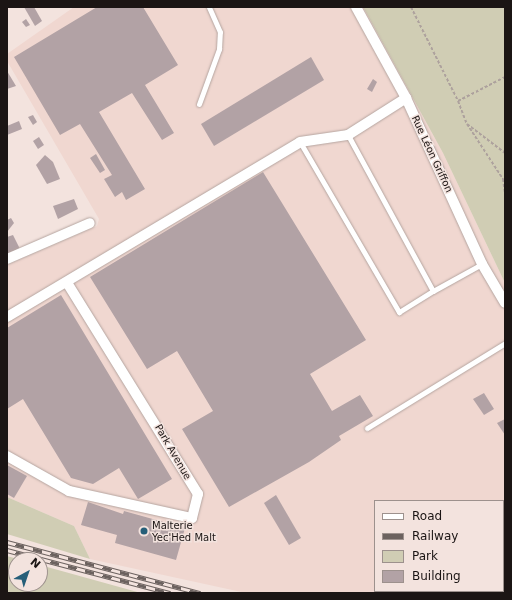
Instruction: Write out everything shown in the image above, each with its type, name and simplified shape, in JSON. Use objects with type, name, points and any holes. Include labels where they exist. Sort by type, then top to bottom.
[{"type":"street","name":"Rue Léon Griffon","points":[[356,7],[406,98],[482,264],[505,303]]},
{"type":"street","points":[[7,317],[67,283],[300,142],[348,136],[406,98]]},
{"type":"street","points":[[7,259],[90,223]]},
{"type":"street","name":"Park Avenue","points":[[7,456],[69,492],[192,518],[198,494],[67,283]]},
{"type":"lane","points":[[199,104],[219,49],[220,32],[209,7]]},
{"type":"lane","points":[[348,136],[433,291]]},
{"type":"lane","points":[[300,142],[399,312],[482,264]]},
{"type":"lane","points":[[367,428],[505,343]]},
{"type":"path","points":[[411,7],[458,101],[467,124],[503,179],[505,194]]},
{"type":"path","points":[[458,101],[505,77]]},
{"type":"path","points":[[467,124],[505,153]]},
{"type":"shaded area","points":[[74,7],[363,7],[443,153],[505,283],[505,593],[246,593],[90,559],[74,526],[7,497],[7,265],[97,226],[99,219],[7,61],[7,54]]},
{"type":"green space","points":[[363,7],[505,7],[505,283],[443,153]]},
{"type":"green space","points":[[7,497],[74,526],[90,559],[7,534]]},
{"type":"green space","points":[[7,556],[8,592],[48,592],[48,567],[141,593],[7,593]]},
{"type":"building","points":[[24,7],[34,7],[42,21],[35,26]]},
{"type":"building","points":[[97,7],[143,7],[178,65],[145,85],[174,133],[162,140],[132,93],[99,112],[145,189],[126,200],[122,192],[115,197],[104,179],[112,175],[80,124],[60,135],[14,57]]},
{"type":"building","points":[[26,19],[30,25],[26,27],[22,22]]},
{"type":"building","points":[[311,57],[324,80],[214,146],[201,124]]},
{"type":"building","points":[[7,71],[16,86],[7,89]]},
{"type":"building","points":[[373,79],[377,82],[372,92],[367,89]]},
{"type":"building","points":[[33,115],[37,122],[33,125],[28,117]]},
{"type":"building","points":[[19,121],[22,129],[7,135],[7,126]]},
{"type":"building","points":[[39,137],[44,145],[38,149],[33,141]]},
{"type":"building","points":[[96,154],[105,170],[100,173],[90,158]]},
{"type":"building","points":[[45,155],[53,162],[60,179],[47,184],[36,165]]},
{"type":"building","points":[[263,172],[366,340],[310,374],[332,411],[360,395],[373,416],[339,436],[341,440],[309,462],[229,507],[182,429],[213,411],[177,351],[147,369],[90,277]]},
{"type":"building","points":[[74,199],[78,209],[58,219],[53,206]]},
{"type":"building","points":[[11,218],[14,223],[7,232],[7,220]]},
{"type":"building","points":[[13,235],[20,249],[7,255],[7,237]]},
{"type":"building","points":[[61,295],[172,479],[138,499],[119,468],[93,484],[71,478],[23,399],[7,409],[7,328]]},
{"type":"building","points":[[484,393],[494,409],[484,415],[473,399]]},
{"type":"building","points":[[505,419],[505,435],[497,423]]},
{"type":"building","points":[[7,465],[27,476],[14,498],[7,494]]},
{"type":"building","points":[[276,495],[301,538],[289,545],[264,503]]},
{"type":"building","name":"Malterie Yec'Hed Malt","points":[[88,502],[123,514],[124,511],[185,528],[176,560],[115,543],[117,535],[81,525]]},
{"type":"railway","points":[[7,542],[200,593]]},
{"type":"railway","points":[[7,550],[170,593]]},
{"type":"place","name":"Malterie Yec'Hed Malt","points":[[144,531]]}]
